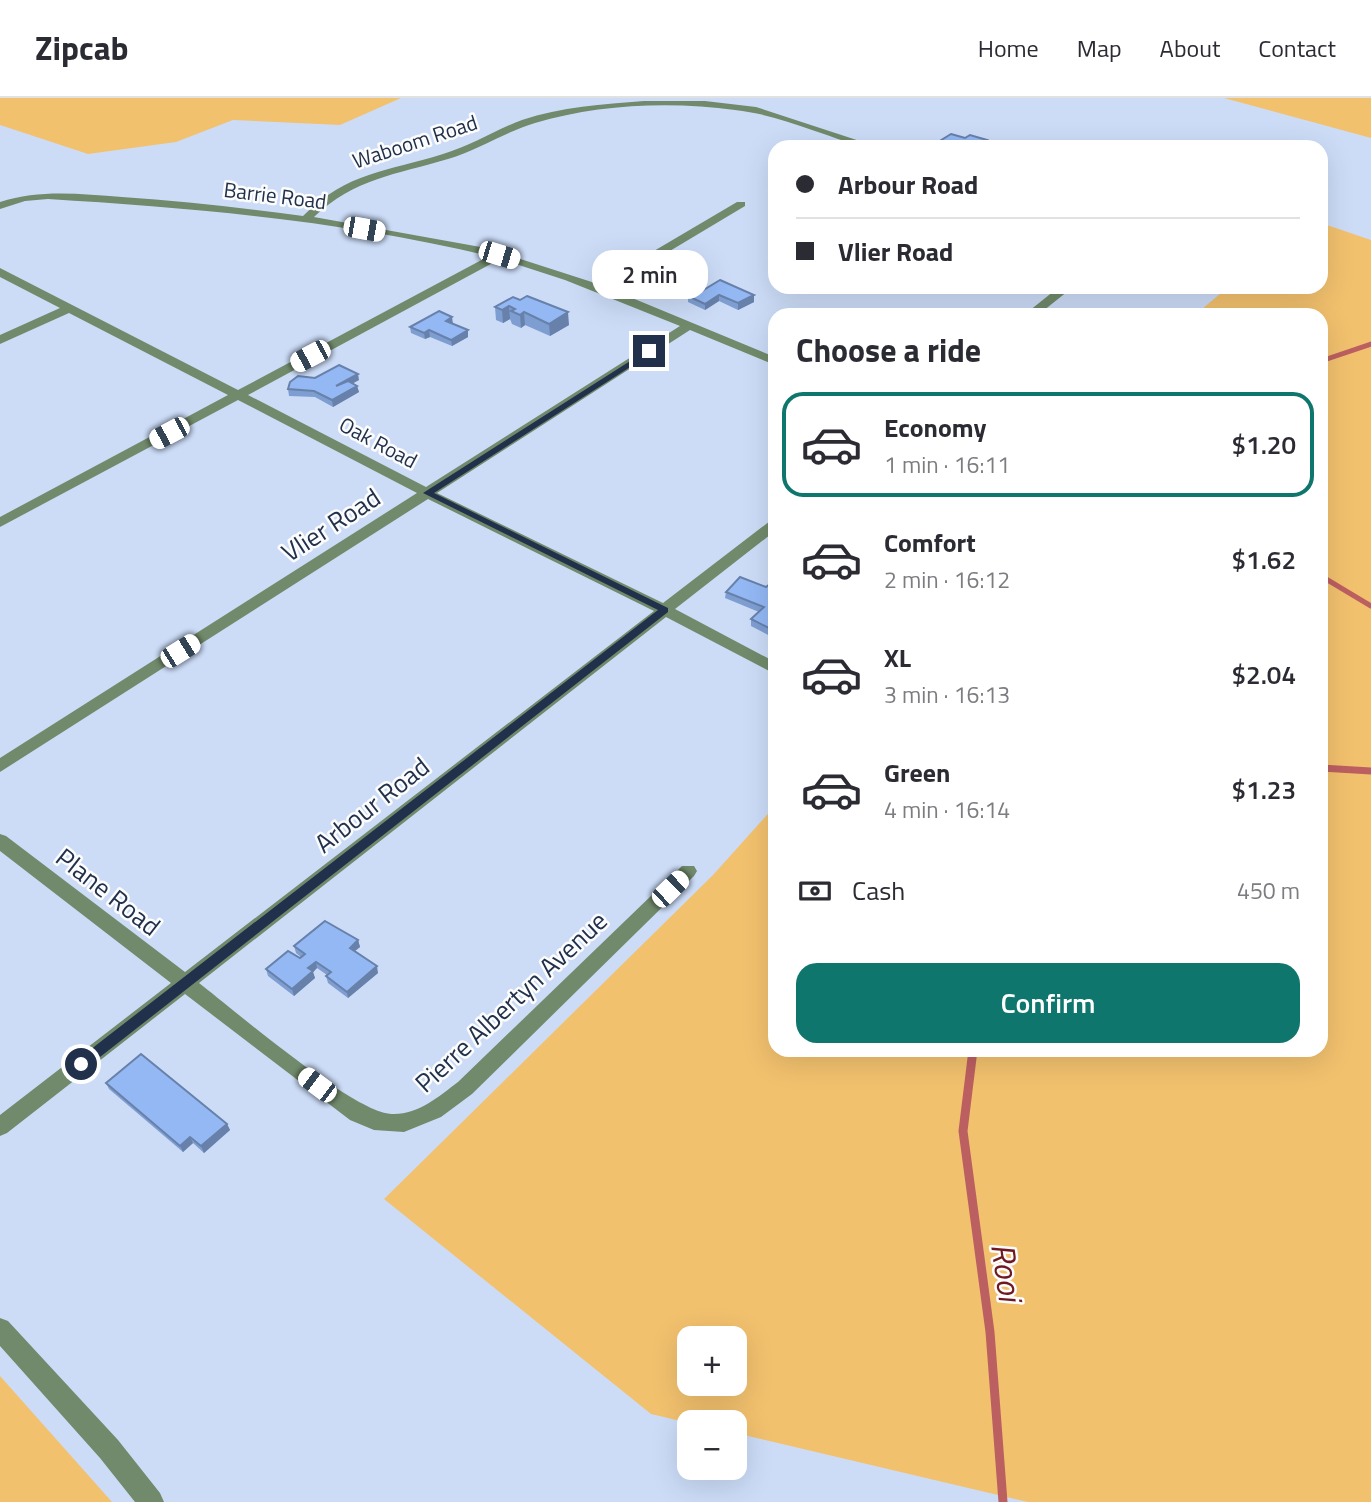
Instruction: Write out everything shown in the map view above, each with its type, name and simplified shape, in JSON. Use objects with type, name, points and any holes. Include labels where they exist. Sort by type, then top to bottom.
[{"type":"street","points":[[746,109],[753,98]]},
{"type":"street","name":"Waboom Road","points":[[307,218],[341,188],[374,175],[453,154],[542,118],[601,109],[676,103],[746,109],[850,140]]},
{"type":"street","name":"Barrie Road","points":[[0,206],[24,198],[48,196],[234,209],[307,218],[499,255],[598,288],[768,358]]},
{"type":"street","points":[[598,288],[741,205]]},
{"type":"street","points":[[0,523],[499,255]]},
{"type":"street","name":"Oak Road","points":[[0,272],[427,493],[665,610],[768,665]]},
{"type":"street","points":[[1039,308],[1058,294]]},
{"type":"street","points":[[0,341],[70,308]]},
{"type":"street","name":"Vlier Road","points":[[0,766],[688,326]]},
{"type":"street","name":"Arbour Road","points":[[0,1127],[768,529]]},
{"type":"street","name":"Plane Road","points":[[0,841],[183,985]]},
{"type":"street","name":"Pierre Albertyn Avenue","points":[[183,985],[354,1112],[369,1119],[393,1124],[411,1122],[435,1113],[464,1088],[688,871]]},
{"type":"street","points":[[0,1329],[109,1449],[151,1502]]},
{"type":"shaded area","points":[[0,98],[401,98],[340,125],[233,120],[176,142],[88,154],[0,125]]},
{"type":"shaded area","points":[[1224,98],[1371,98],[1371,138]]},
{"type":"shaded area","points":[[1328,225],[1371,240],[1371,1502],[1028,1502],[747,1436],[747,1410],[677,1410],[677,1420],[651,1414],[384,1199],[713,875],[768,814],[768,1057],[1328,1057],[1328,308],[1203,308],[1220,294],[1328,294]]},
{"type":"shaded area","points":[[0,1376],[112,1502],[0,1502]]},
{"type":"building","points":[[951,134],[965,138],[970,135],[987,140],[941,140]]},
{"type":"building","points":[[720,280],[754,295],[738,303],[719,295],[705,304],[688,296]]},
{"type":"building","points":[[527,296],[568,312],[549,324],[524,312],[520,315],[511,311],[515,309],[509,306],[502,310],[495,307],[513,297],[520,300]]},
{"type":"building","points":[[439,311],[452,317],[446,321],[468,330],[451,340],[429,330],[424,333],[410,327]]},
{"type":"building","points":[[339,365],[358,374],[336,386],[348,381],[357,386],[332,400],[314,391],[288,389],[290,382],[298,376],[315,378]]},
{"type":"building","points":[[740,577],[768,585],[768,628],[751,619],[764,607],[726,592]]},
{"type":"building","points":[[325,921],[358,940],[350,948],[377,966],[347,992],[326,976],[331,972],[316,962],[308,968],[313,971],[292,989],[266,969],[288,951],[300,958],[305,954],[294,946]]},
{"type":"building","points":[[141,1054],[227,1124],[201,1146],[190,1137],[180,1146],[106,1083]]},
{"type":"waterway","name":"Rooi","points":[[1328,359],[1371,344]]},
{"type":"waterway","name":"Rooi","points":[[1328,580],[1371,606]]},
{"type":"waterway","name":"Rooi","points":[[1328,768],[1371,771]]},
{"type":"waterway","name":"Rooi","points":[[972,1057],[963,1131],[990,1332],[1003,1502]]},
{"type":"route","points":[[81,1064],[665,610],[427,493],[649,351]]}]
